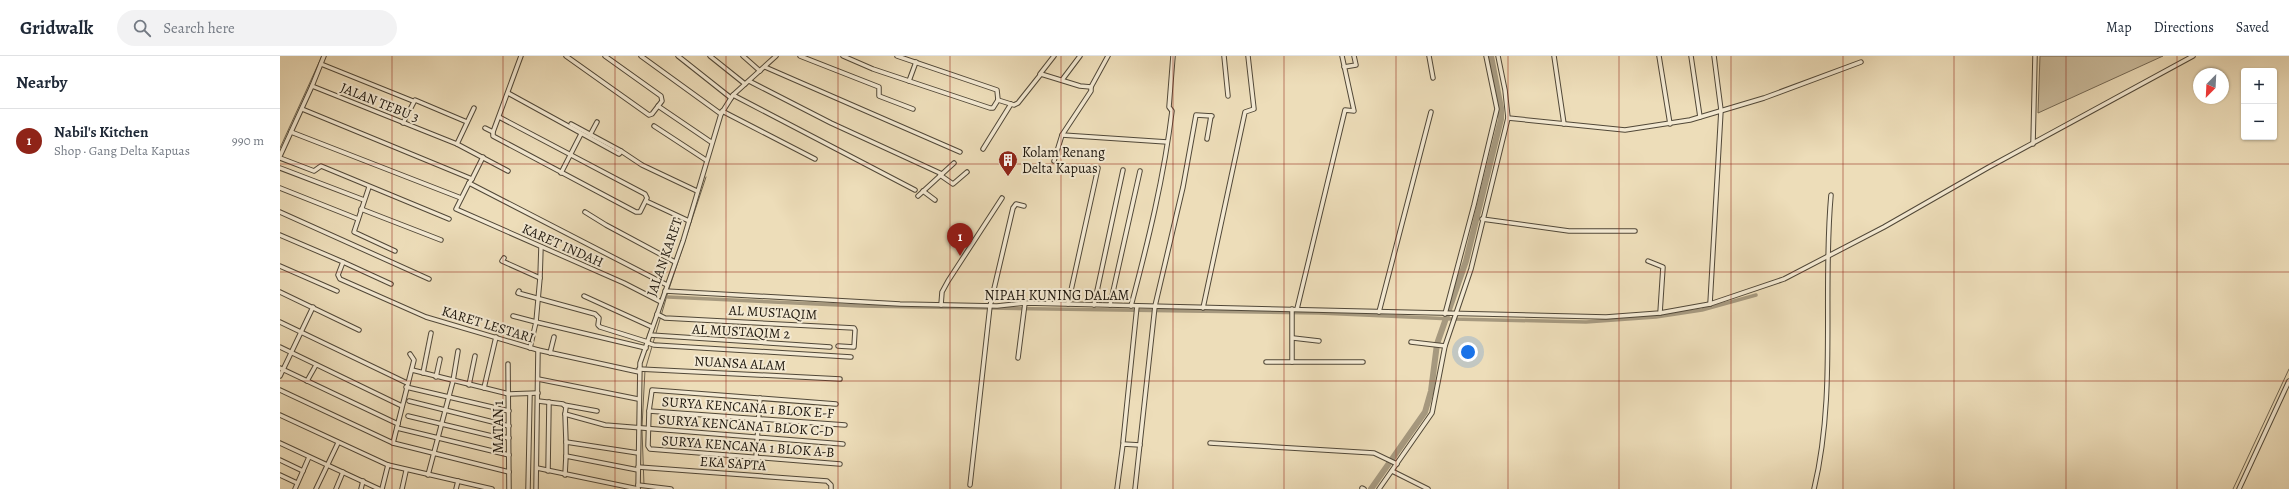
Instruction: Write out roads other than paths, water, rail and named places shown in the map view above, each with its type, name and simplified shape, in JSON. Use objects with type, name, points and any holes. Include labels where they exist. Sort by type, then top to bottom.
[{"type":"street","points":[[324,56],[280,157],[314,171],[321,166],[369,187],[449,218]]},
{"type":"street","points":[[499,117],[646,194],[646,200],[640,212],[638,213],[493,136],[493,132],[521,56]]},
{"type":"street","points":[[566,56],[649,115],[662,100],[661,96],[605,56]]},
{"type":"street","points":[[641,56],[722,113],[815,159]]},
{"type":"street","points":[[678,56],[732,96],[915,190]]},
{"type":"street","points":[[710,56],[745,84]]},
{"type":"street","points":[[743,56],[760,71]]},
{"type":"street","points":[[800,56],[879,88],[879,96],[913,109]]},
{"type":"street","points":[[843,56],[990,109],[998,100],[997,90],[897,56]]},
{"type":"street","points":[[998,100],[1011,104],[1018,104],[1054,56]]},
{"type":"street","points":[[1062,80],[1080,56]]},
{"type":"street","points":[[1054,161],[1062,135],[1092,91],[1091,87],[1108,56]]},
{"type":"street","points":[[1131,306],[1158,196],[1172,111],[1169,107],[1173,56]]},
{"type":"street","points":[[1224,56],[1228,96]]},
{"type":"street","points":[[1203,308],[1245,113],[1254,109],[1248,56]]},
{"type":"street","points":[[1297,309],[1345,110],[1354,111],[1342,56]]},
{"type":"street","points":[[1344,67],[1356,65],[1354,56]]},
{"type":"street","points":[[1429,56],[1433,78]]},
{"type":"street","points":[[1446,314],[1497,109],[1486,56]]},
{"type":"street","points":[[1379,489],[1432,413],[1443,346],[1454,322],[1471,269],[1482,219],[1508,118],[1505,90],[1498,56]]},
{"type":"street","points":[[1554,56],[1564,124]]},
{"type":"street","points":[[1660,56],[1670,124]]},
{"type":"street","points":[[1691,56],[1700,117]]},
{"type":"street","points":[[1710,304],[1721,110],[1714,56]]},
{"type":"street","points":[[2033,144],[2035,56]]},
{"type":"street","name":"NIPAH KUNING DALAM","points":[[665,291],[990,307],[1025,307],[1068,304],[1292,311],[1297,309],[1455,315],[1606,317],[1660,313],[1710,304],[1774,284],[1829,256],[2193,56]]},
{"type":"street","name":"JALAN KARET","points":[[638,487],[638,399],[640,370],[651,336],[652,327],[658,314],[689,221],[711,142],[722,113],[732,96],[765,67],[774,57]]},
{"type":"street","points":[[909,81],[916,62]]},
{"type":"street","points":[[1508,118],[1625,130],[1670,124],[1700,117],[1764,98],[1861,62]]},
{"type":"street","points":[[321,64],[413,101],[421,102],[467,122]]},
{"type":"street","points":[[765,67],[960,152]]},
{"type":"street","points":[[1040,74],[1091,87]]},
{"type":"street","points":[[749,81],[831,123],[941,174],[953,184],[967,172]]},
{"type":"street","name":"JALAN TEBU 3","points":[[312,86],[456,144],[508,171]]},
{"type":"street","points":[[508,93],[618,154],[620,151]]},
{"type":"street","points":[[403,123],[413,101]]},
{"type":"street","points":[[983,149],[1011,104]]},
{"type":"street","points":[[658,106],[711,142]]},
{"type":"street","points":[[456,144],[474,108]]},
{"type":"street","points":[[302,109],[472,179]]},
{"type":"street","points":[[1379,312],[1431,112]]},
{"type":"street","points":[[1135,489],[1155,307],[1182,187],[1196,115],[1212,116],[1207,139]]},
{"type":"street","points":[[590,135],[597,122]]},
{"type":"street","points":[[571,124],[697,191]]},
{"type":"street","points":[[654,126],[706,160]]},
{"type":"street","points":[[485,128],[493,132]]},
{"type":"street","points":[[291,132],[461,198],[483,157]]},
{"type":"street","points":[[561,173],[581,134]]},
{"type":"street","points":[[1062,135],[1167,142]]},
{"type":"street","points":[[918,196],[954,163]]},
{"type":"street","points":[[280,168],[364,200]]},
{"type":"street","points":[[1068,304],[1098,168]]},
{"type":"street","points":[[1094,305],[1123,170]]},
{"type":"street","points":[[1110,305],[1140,172]]},
{"type":"street","points":[[469,183],[667,285]]},
{"type":"street","points":[[369,187],[354,232],[395,251]]},
{"type":"street","points":[[280,188],[358,219]]},
{"type":"street","points":[[923,190],[935,200]]},
{"type":"street","points":[[1814,489],[1826,415],[1829,256],[1828,235],[1831,195]]},
{"type":"street","name":"KARET INDAH","points":[[461,198],[456,209],[661,302]]},
{"type":"street","points":[[941,305],[942,292],[948,281],[1002,198]]},
{"type":"street","points":[[646,200],[689,221]]},
{"type":"street","points":[[970,485],[990,307],[1013,208],[1016,204],[1024,206]]},
{"type":"street","points":[[361,208],[441,240]]},
{"type":"street","points":[[280,212],[429,279]]},
{"type":"street","points":[[586,212],[606,225],[675,262]]},
{"type":"street","points":[[1482,219],[1569,231],[1635,231]]},
{"type":"street","points":[[280,235],[391,284]]},
{"type":"street","points":[[530,348],[536,322],[541,247]]},
{"type":"street","points":[[504,258],[502,261],[540,278]]},
{"type":"street","name":"KARET LESTARI","points":[[343,262],[338,277],[420,314],[530,348],[640,370]]},
{"type":"street","points":[[1648,262],[1662,267],[1660,313]]},
{"type":"street","points":[[280,266],[337,291]]},
{"type":"street","points":[[519,291],[518,293],[538,300],[598,316],[598,325],[600,328],[654,345],[850,357]]},
{"type":"street","points":[[280,292],[360,330]]},
{"type":"street","points":[[584,296],[652,327]]},
{"type":"street","points":[[1123,442],[1137,306]]},
{"type":"street","points":[[1018,358],[1025,307]]},
{"type":"street","points":[[280,376],[282,369],[313,308]]},
{"type":"street","points":[[1292,311],[1290,335],[1293,338],[1292,362]]},
{"type":"street","name":"AL MUSTAQIM","points":[[658,314],[665,318],[854,328],[856,330],[854,347],[838,346]]},
{"type":"street","points":[[513,316],[646,348]]},
{"type":"street","points":[[280,322],[407,385],[448,397],[509,411]]},
{"type":"street","points":[[423,373],[431,333]]},
{"type":"street","name":"AL MUSTAQIM 2","points":[[651,336],[830,347]]},
{"type":"street","points":[[484,388],[496,337]]},
{"type":"street","points":[[550,353],[554,337]]},
{"type":"street","points":[[1293,338],[1319,341]]},
{"type":"street","points":[[1411,342],[1443,346]]},
{"type":"street","points":[[280,347],[402,406]]},
{"type":"street","points":[[536,489],[538,350]]},
{"type":"street","points":[[428,475],[444,410],[453,381],[458,351]]},
{"type":"street","points":[[393,443],[414,360],[410,354]]},
{"type":"street","points":[[468,385],[475,356]]},
{"type":"street","points":[[436,377],[440,359]]},
{"type":"street","points":[[1266,362],[1363,362]]},
{"type":"street","name":"MATAN 1","points":[[508,364],[509,489]]},
{"type":"street","points":[[307,381],[316,365]]},
{"type":"street","points":[[282,369],[397,426],[438,438],[509,455]]},
{"type":"street","points":[[412,370],[509,394],[538,393]]},
{"type":"street","name":"NUANSA ALAM","points":[[640,370],[840,379]]},
{"type":"street","points":[[538,379],[638,399]]},
{"type":"street","points":[[2239,489],[2289,381]]},
{"type":"street","points":[[280,390],[393,443],[509,472]]},
{"type":"street","points":[[648,429],[651,392],[654,390],[836,404]]},
{"type":"street","points":[[528,489],[530,394]]},
{"type":"street","points":[[756,457],[760,398]]},
{"type":"street","points":[[409,401],[509,426]]},
{"type":"street","points":[[538,401],[597,411]]},
{"type":"street","points":[[548,471],[549,402]]},
{"type":"street","points":[[564,405],[566,442],[565,475]]},
{"type":"street","name":"SURYA KENCANA 1 BLOK E-F","points":[[649,411],[845,425]]},
{"type":"street","name":"SURYA KENCANA 1 BLOK C-D","points":[[565,414],[605,425],[843,444]]},
{"type":"street","points":[[280,415],[388,465],[406,471],[492,489]]},
{"type":"street","points":[[408,416],[496,438],[499,436],[509,438]]},
{"type":"street","name":"SURYA KENCANA 1 BLOK A-B","points":[[648,429],[648,446],[650,449],[840,464]]},
{"type":"street","points":[[566,442],[638,453]]},
{"type":"street","points":[[280,443],[380,489],[388,465]]},
{"type":"street","points":[[316,489],[338,443]]},
{"type":"street","points":[[1210,443],[1374,453],[1388,458],[1396,463]]},
{"type":"street","points":[[1117,489],[1123,444],[1140,445]]},
{"type":"street","name":"EKA SAPTA","points":[[566,456],[638,468],[827,481],[831,485],[831,489]]},
{"type":"street","points":[[295,489],[309,457]]},
{"type":"street","points":[[280,460],[303,471]]},
{"type":"street","points":[[537,468],[565,475],[638,487],[647,486],[671,489]]},
{"type":"street","points":[[402,489],[406,471]]},
{"type":"street","points":[[1392,471],[1428,489]]},
{"type":"street","points":[[336,489],[343,472]]},
{"type":"street","points":[[280,475],[297,483]]},
{"type":"street","points":[[361,489],[363,481]]},
{"type":"street","points":[[456,489],[458,481]]},
{"type":"waterway","points":[[280,148],[322,56]]},
{"type":"waterway","points":[[1371,489],[1425,412],[1431,391],[1437,344],[1466,261],[1501,119],[1501,108],[1491,56]]},
{"type":"waterway","points":[[646,367],[668,292],[706,177]]},
{"type":"waterway","points":[[668,297],[860,306],[1319,313],[1453,319],[1586,322],[1656,317],[1702,310],[1756,295]]},
{"type":"waterway","points":[[2233,489],[2289,369]]},
{"type":"waterway","points":[[642,427],[645,370]]},
{"type":"waterway","points":[[642,430],[644,485]]},
{"type":"place","name":"Kolam Renang Delta Kapuas","points":[[1008,177]]},
{"type":"place","name":"Nabil's Kitchen","points":[[960,256]]}]
